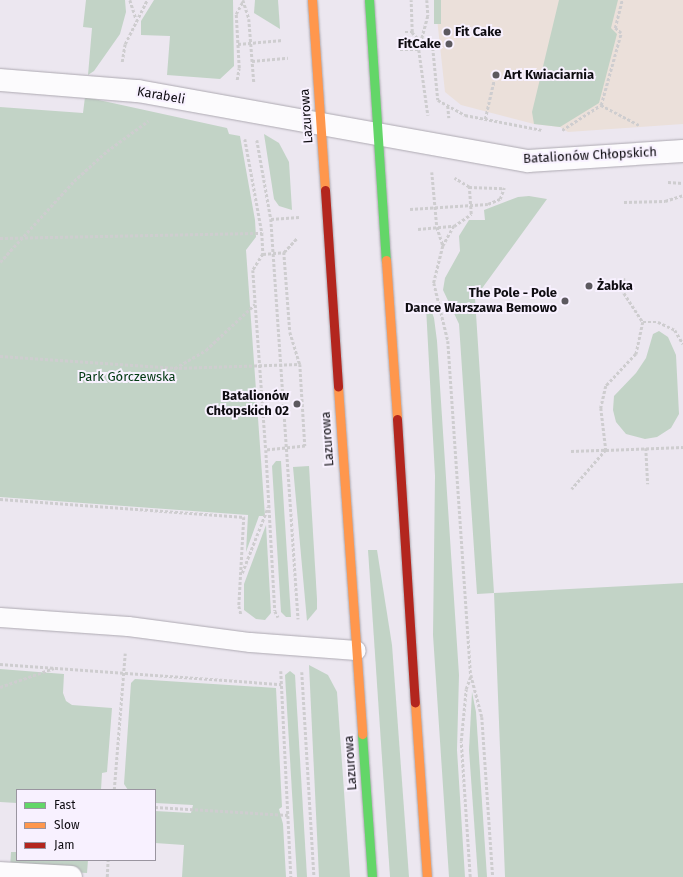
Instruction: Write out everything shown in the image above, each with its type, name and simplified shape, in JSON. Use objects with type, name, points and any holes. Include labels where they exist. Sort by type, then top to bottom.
[{"type":"main road","name":"Lazurowa","points":[[312,0],[372,877]]},
{"type":"main road","points":[[369,0],[427,877]]},
{"type":"street","name":"Karabeli","points":[[0,80],[119,90],[184,100],[378,135]]},
{"type":"street","name":"Batalionów Chłopskich","points":[[378,135],[528,161],[683,151]]},
{"type":"street","points":[[0,873],[71,877]]},
{"type":"lane","points":[[0,617],[128,626],[250,642],[356,650]]},
{"type":"path","points":[[130,0],[136,19]]},
{"type":"path","points":[[119,90],[126,44],[136,19],[147,0]]},
{"type":"path","points":[[242,0],[249,19],[254,90]]},
{"type":"path","points":[[236,82],[240,68],[236,14],[242,0]]},
{"type":"path","points":[[411,0],[412,32],[420,41],[433,48],[438,100],[466,115],[545,130]]},
{"type":"path","points":[[427,0],[428,16],[420,41],[419,50],[428,110]]},
{"type":"path","points":[[559,133],[601,105],[621,33],[615,28],[622,0]]},
{"type":"path","points":[[405,32],[412,32]]},
{"type":"path","points":[[238,44],[283,40]]},
{"type":"path","points":[[406,50],[419,50]]},
{"type":"path","points":[[252,61],[284,58]]},
{"type":"path","points":[[485,119],[494,80]]},
{"type":"path","points":[[0,262],[74,181],[106,150],[154,117],[184,100]]},
{"type":"path","points":[[448,106],[449,119]]},
{"type":"path","points":[[241,132],[245,138],[262,233],[263,254],[253,270],[266,450],[275,611],[281,624]]},
{"type":"path","points":[[257,137],[271,219],[274,253],[285,447],[299,624]]},
{"type":"path","points":[[416,209],[470,205],[500,200],[504,188],[469,187],[453,177],[453,173]]},
{"type":"path","points":[[432,174],[438,227],[443,246]]},
{"type":"path","points":[[469,187],[471,214],[454,226],[443,246],[434,283],[448,340],[471,675],[482,717],[493,877]]},
{"type":"path","points":[[624,202],[666,201],[683,195]]},
{"type":"path","points":[[271,219],[296,217]]},
{"type":"path","points":[[418,229],[454,226]]},
{"type":"path","points":[[0,238],[23,236],[262,233]]},
{"type":"path","points":[[263,254],[284,252],[297,238]]},
{"type":"path","points":[[266,450],[305,446],[300,364],[290,332],[284,252]]},
{"type":"path","points":[[572,489],[606,450],[601,408],[606,386],[636,354],[643,322],[624,293],[624,278]]},
{"type":"path","points":[[174,368],[206,350],[255,304]]},
{"type":"path","points":[[643,322],[658,322],[675,330],[683,344]]},
{"type":"path","points":[[0,356],[174,368],[300,364]]},
{"type":"path","points":[[571,451],[683,447]]},
{"type":"path","points":[[646,448],[648,484]]},
{"type":"path","points":[[0,499],[244,517],[239,606],[243,616]]},
{"type":"path","points":[[241,575],[268,504]]},
{"type":"path","points":[[114,789],[128,626]]},
{"type":"path","points":[[0,664],[281,684]]},
{"type":"path","points":[[282,666],[281,684],[292,877]]},
{"type":"path","points":[[0,687],[56,668]]},
{"type":"path","points":[[302,669],[314,877]]},
{"type":"path","points":[[470,877],[461,741],[466,689],[471,675]]},
{"type":"path","points":[[156,807],[288,815]]},
{"type":"path","points":[[107,877],[108,861]]},
{"type":"shaded area","points":[[435,0],[683,0],[683,124],[568,132],[560,127],[534,124],[461,105],[445,92]]},
{"type":"green space","points":[[86,0],[125,0],[126,12],[120,34],[94,71],[88,75],[92,28],[83,27]]},
{"type":"green space","points":[[154,0],[233,0],[234,66],[220,79],[167,75],[170,36],[141,35],[141,21]]},
{"type":"green space","points":[[255,0],[278,0],[280,29],[254,13]]},
{"type":"green space","points":[[434,0],[441,0],[441,24],[434,24]]},
{"type":"green space","points":[[559,0],[618,0],[611,28],[617,34],[599,103],[560,127],[534,124],[532,112]]},
{"type":"green space","name":"Park Górczewska","points":[[85,97],[227,128],[229,134],[240,136],[255,220],[256,237],[246,250],[265,516],[259,516],[246,552],[248,515],[0,497],[0,107],[83,113]]},
{"type":"green space","points":[[264,134],[279,143],[289,162],[292,210],[279,206],[274,199]]},
{"type":"green space","points":[[529,196],[547,199],[475,298],[494,593],[477,594],[459,324],[443,290],[445,278],[460,251],[459,236],[469,220],[485,220],[484,210],[518,197]]},
{"type":"green space","points":[[426,307],[430,307],[434,318],[437,341],[459,675],[457,750],[465,877],[449,877],[433,635],[435,476]]},
{"type":"green space","points":[[659,331],[668,337],[676,355],[679,414],[671,428],[657,437],[645,439],[626,434],[616,422],[613,410],[614,396],[636,373],[646,358],[653,334]]},
{"type":"green space","points":[[276,461],[281,461],[291,617],[286,617],[281,612],[272,466]]},
{"type":"green space","points":[[309,466],[317,609],[307,621],[293,467]]},
{"type":"green space","points":[[266,525],[271,613],[265,620],[256,619],[244,610],[244,584]]},
{"type":"green space","points":[[368,550],[377,550],[392,645],[409,877],[390,877]]},
{"type":"green space","points":[[683,583],[683,877],[505,877],[494,593]]},
{"type":"green space","points":[[309,665],[328,675],[337,692],[350,877],[319,877]]},
{"type":"green space","points":[[0,669],[64,674],[63,693],[66,701],[72,705],[112,708],[107,772],[102,773],[101,789],[16,789],[16,803],[0,802]]},
{"type":"green space","points":[[290,671],[295,675],[307,877],[297,877],[285,675]]},
{"type":"green space","points":[[135,679],[276,688],[282,807],[279,809],[283,824],[286,877],[182,877],[184,845],[156,843],[156,811],[191,813],[193,805],[156,803],[156,789],[127,789],[124,784],[131,683]]},
{"type":"green space","points":[[472,692],[476,712],[487,877],[478,877],[469,750]]},
{"type":"green space","points":[[11,852],[16,852],[16,861],[88,861],[87,873],[10,869]]},
{"type":"traffic: fast","points":[[369,0],[386,260]]},
{"type":"traffic: fast","points":[[362,734],[372,877]]},
{"type":"traffic: slow","points":[[312,0],[325,190]]},
{"type":"traffic: slow","points":[[386,260],[397,419]]},
{"type":"traffic: slow","points":[[338,387],[362,734]]},
{"type":"traffic: slow","points":[[415,702],[427,877]]},
{"type":"traffic: jam","points":[[325,190],[338,387]]},
{"type":"traffic: jam","points":[[397,419],[415,702]]},
{"type":"place","name":"Fit Cake","points":[[447,32]]},
{"type":"place","name":"FitCake","points":[[449,44]]},
{"type":"place","name":"Art Kwiaciarnia","points":[[496,75]]},
{"type":"place","name":"Żabka","points":[[589,286]]},
{"type":"place","name":"The Pole - Pole Dance Warszawa Bemowo","points":[[565,301]]},
{"type":"place","name":"Batalionów Chłopskich 02","points":[[297,404]]}]
